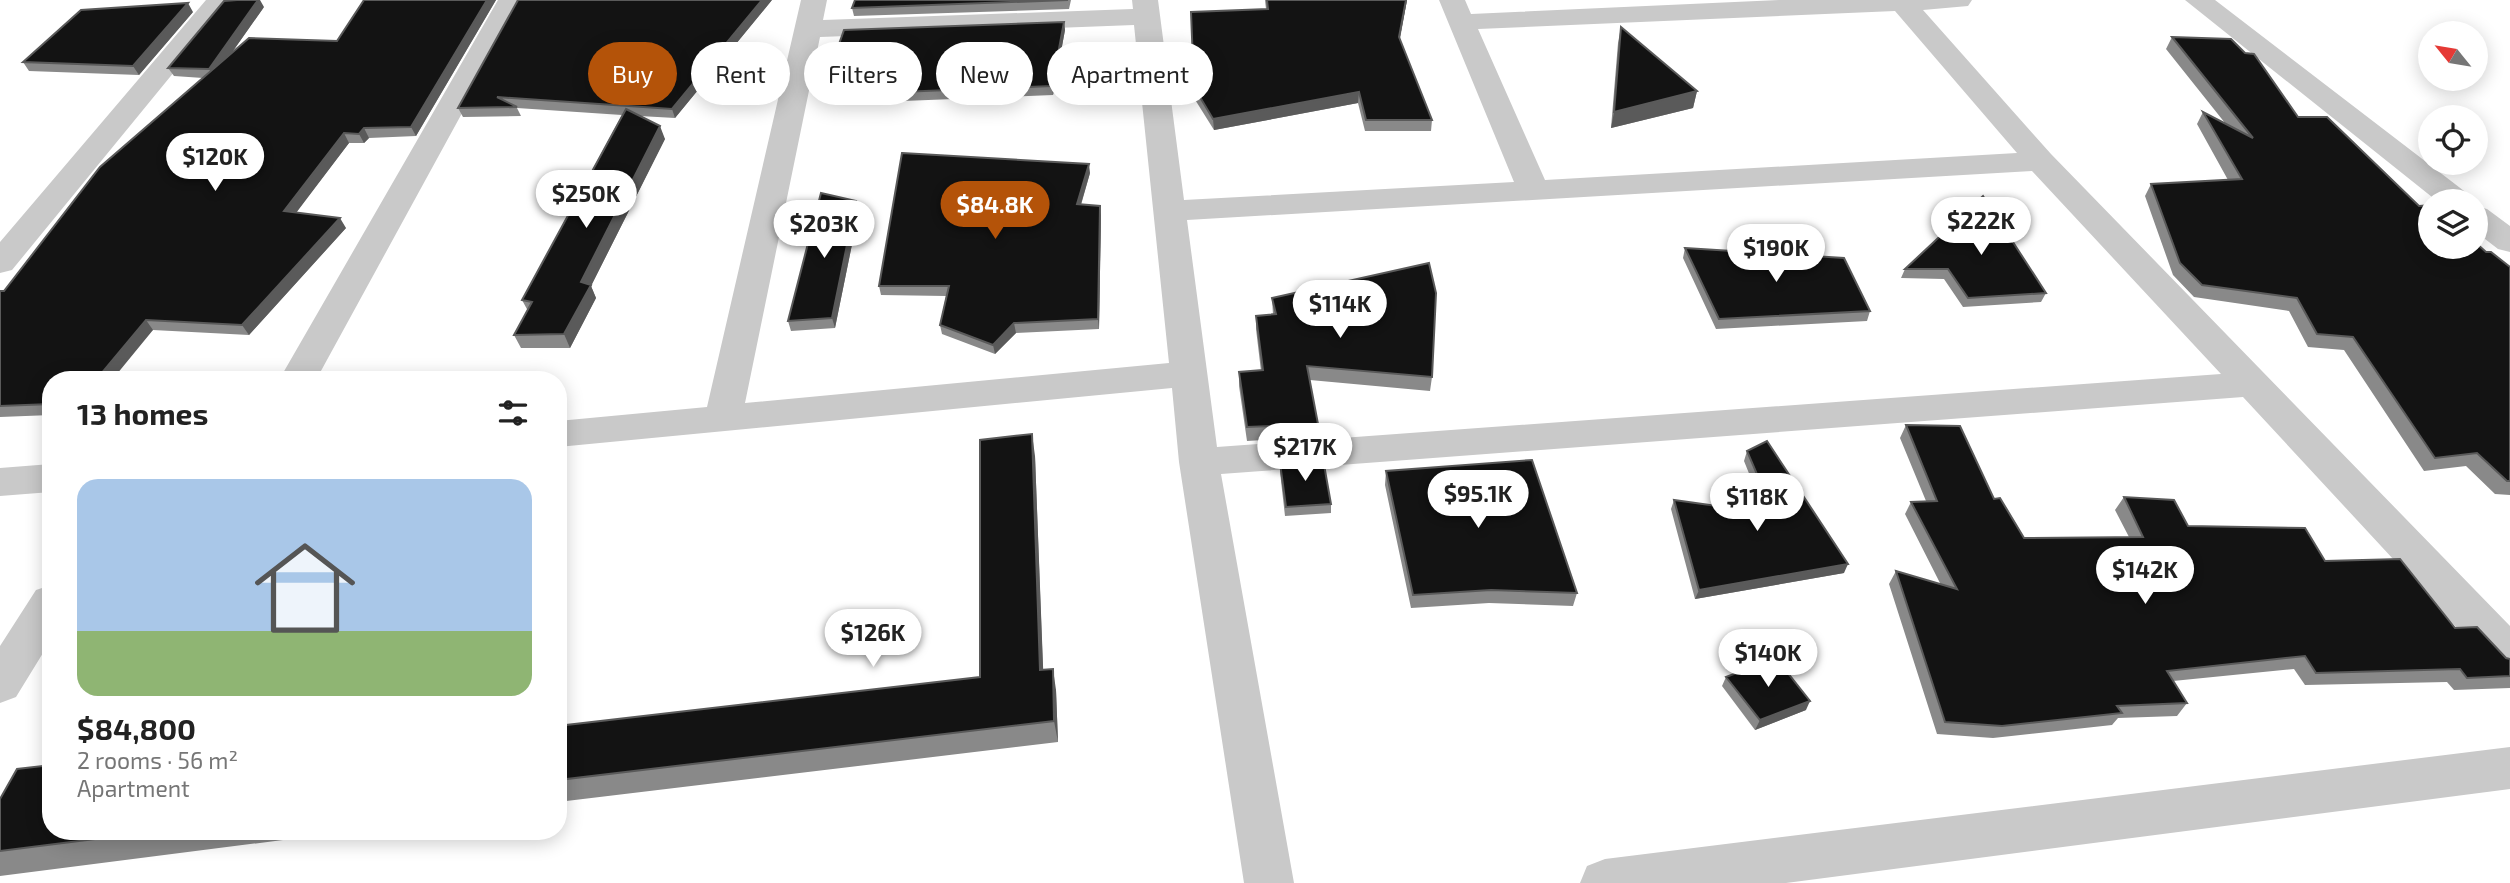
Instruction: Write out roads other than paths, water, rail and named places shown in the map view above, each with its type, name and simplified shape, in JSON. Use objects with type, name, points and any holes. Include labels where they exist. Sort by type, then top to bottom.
[{"type":"street","points":[[0,263],[220,0]]},
{"type":"street","points":[[302,371],[511,0]]},
{"type":"street","points":[[1534,191],[1457,11],[1959,0]]},
{"type":"street","points":[[2197,0],[2441,189]]},
{"type":"street","points":[[1903,3],[2040,161],[2510,654]]},
{"type":"street","points":[[723,418],[811,15],[1146,9],[1199,462],[1269,883]]},
{"type":"street","points":[[1168,211],[2040,161]]},
{"type":"street","points":[[0,218],[40,215]]},
{"type":"street","points":[[2488,225],[2510,242]]},
{"type":"street","points":[[567,433],[1188,374]]},
{"type":"street","points":[[1199,462],[2250,384]]},
{"type":"street","points":[[0,482],[42,479]]},
{"type":"street","points":[[0,684],[42,616]]},
{"type":"street","points":[[1616,882],[2510,768]]}]
